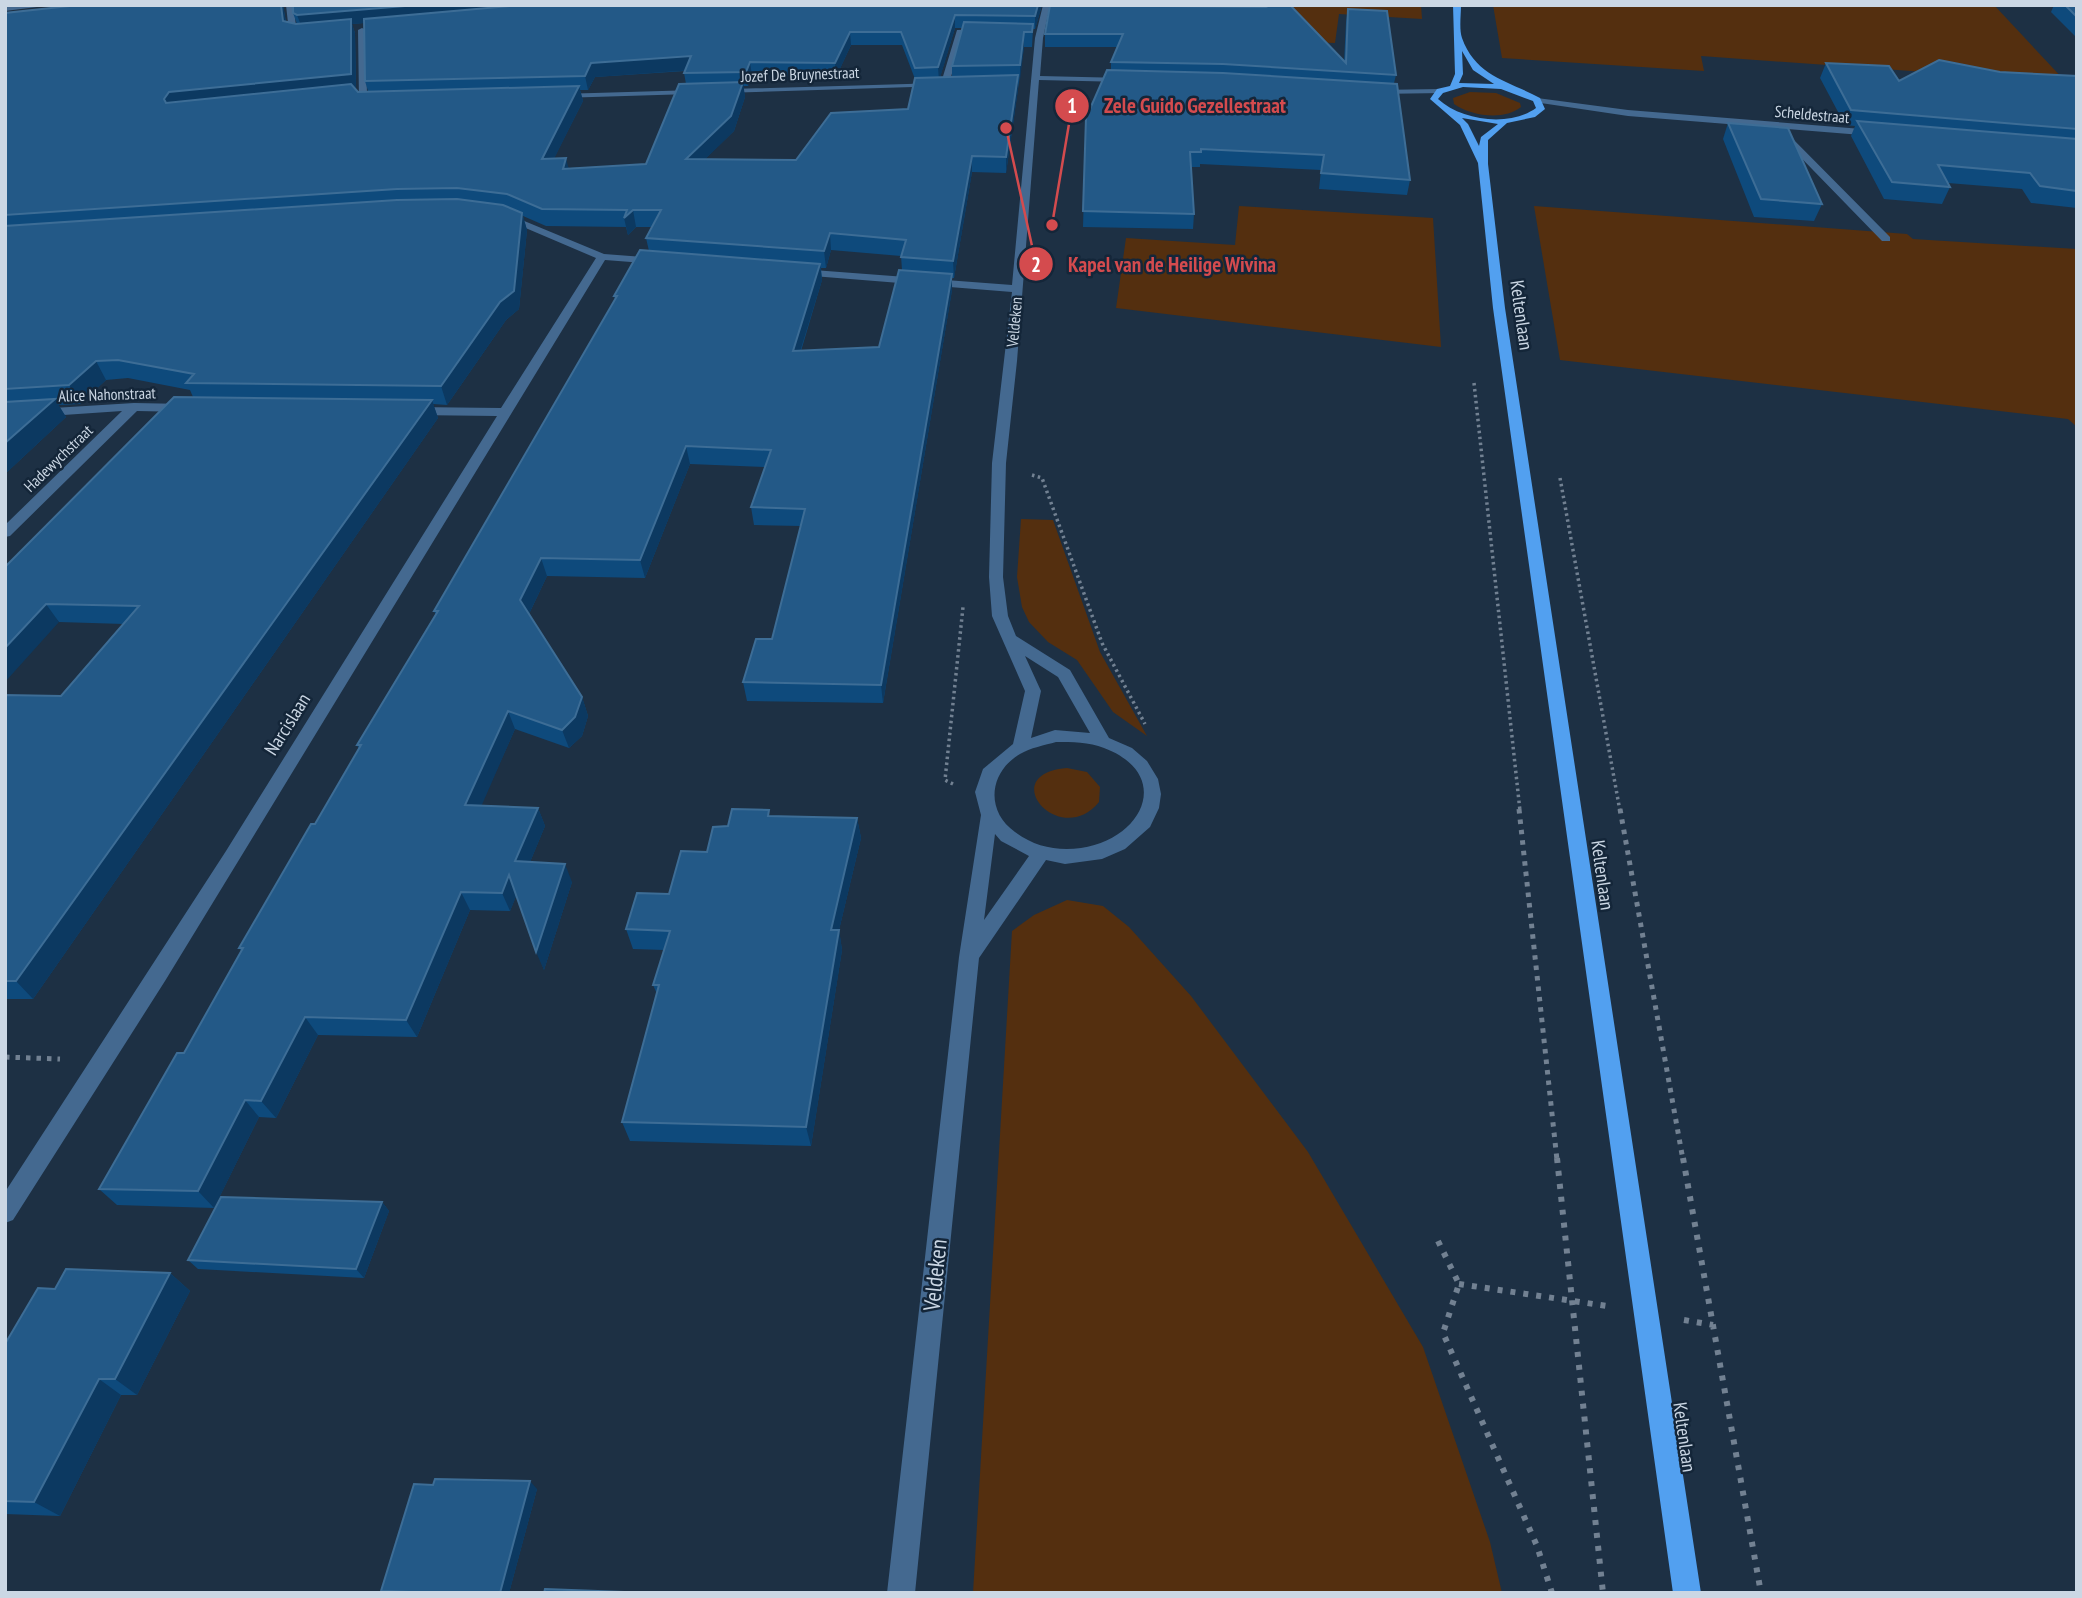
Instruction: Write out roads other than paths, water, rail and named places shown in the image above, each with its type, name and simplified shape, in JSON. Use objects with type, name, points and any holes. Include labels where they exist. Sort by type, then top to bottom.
[{"type":"main road","points":[[1454,87],[1459,74],[1457,5]]},
{"type":"main road","points":[[1460,40],[1476,68],[1507,88],[1537,100],[1541,109],[1535,114]]},
{"type":"main road","points":[[1439,106],[1434,99],[1440,91],[1454,87],[1477,85],[1507,88]]},
{"type":"main road","name":"Keltenlaan","points":[[1439,106],[1480,119],[1504,121],[1535,114]]},
{"type":"main road","name":"Keltenlaan","points":[[1449,111],[1464,124],[1483,164]]},
{"type":"main road","name":"Keltenlaan","points":[[1504,121],[1484,139],[1483,164],[1499,308],[1687,1593]]},
{"type":"street","points":[[5,9],[37,5]]},
{"type":"street","points":[[290,5],[292,30],[312,33]]},
{"type":"street","points":[[1046,9],[1059,12]]},
{"type":"street","name":"Veldeken","points":[[1046,9],[1040,34],[999,463],[996,578],[1000,616],[1032,691],[1021,745],[1003,757],[990,772],[983,796],[995,827],[1012,841],[1041,853],[1063,856],[1093,854],[1120,845],[1133,837],[1143,826],[1152,804],[1149,779],[1135,759],[1103,741]]},
{"type":"street","points":[[349,31],[376,28]]},
{"type":"street","points":[[362,30],[363,101],[391,100]]},
{"type":"street","points":[[945,84],[960,32],[990,31]]},
{"type":"street","points":[[1028,34],[1040,34]]},
{"type":"street","points":[[1023,84],[1037,81],[1131,80]]},
{"type":"street","name":"Jozef De Bruynestraat","points":[[543,97],[958,84]]},
{"type":"street","points":[[1439,106],[1369,93],[1440,91]]},
{"type":"street","points":[[349,95],[363,93]]},
{"type":"street","name":"Scheldestraat","points":[[1537,100],[1562,106],[1628,113],[1884,134]]},
{"type":"street","name":"Scheldestraat","points":[[1535,114],[1570,111],[1628,113]]},
{"type":"street","points":[[1774,125],[1886,239]]},
{"type":"street","points":[[498,215],[511,216],[602,257],[671,262]]},
{"type":"street","name":"Narcislaan","points":[[5,1212],[105,1061],[602,257]]},
{"type":"street","points":[[782,271],[1017,289]]},
{"type":"street","name":"Alice Nahonstraat","points":[[5,415],[135,407],[203,408]]},
{"type":"street","name":"Hadewychstraat","points":[[5,533],[135,407]]},
{"type":"street","points":[[395,411],[504,412]]},
{"type":"street","points":[[1008,637],[1065,674],[1103,741]]},
{"type":"street","points":[[1021,745],[1055,736],[1079,736],[1103,741]]},
{"type":"street","name":"Veldeken","points":[[901,1593],[969,957],[989,817]]},
{"type":"street","name":"Veldeken","points":[[969,957],[1041,853]]},
{"type":"place","name":"Kapel van de Heilige Wivina","points":[[1006,128]]},
{"type":"place","name":"Zele Guido Gezellestraat","points":[[1052,225]]}]
